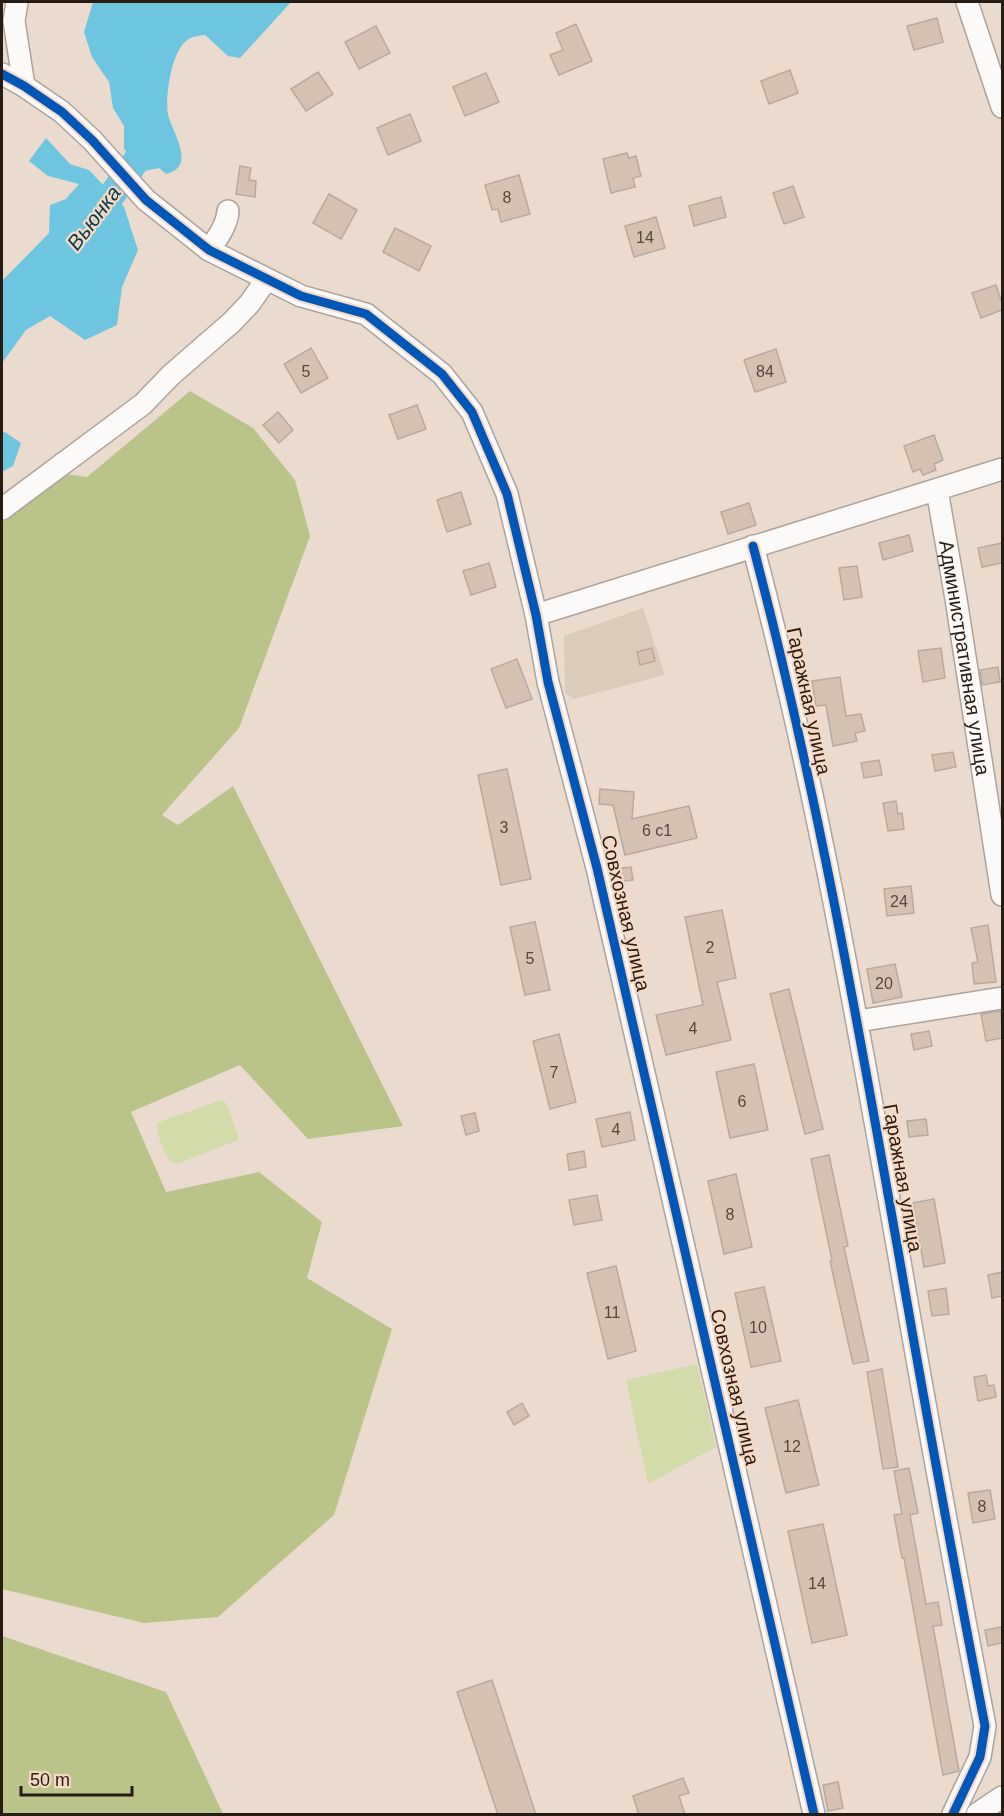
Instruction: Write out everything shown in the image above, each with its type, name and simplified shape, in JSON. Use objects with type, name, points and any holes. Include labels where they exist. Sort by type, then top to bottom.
[{"type":"street","points":[[17,2],[14,21],[24,86]]},
{"type":"street","points":[[968,2],[1002,107]]},
{"type":"street","name":"Совхозная улица","points":[[2,74],[62,112],[92,140],[146,200],[209,250],[301,296],[366,314],[442,374],[472,412],[507,494],[536,615],[548,682],[600,880],[814,1815]]},
{"type":"street","points":[[209,250],[222,231],[228,211]]},
{"type":"street","points":[[2,509],[142,404],[171,375],[232,322],[250,303],[266,280]]},
{"type":"street","points":[[536,615],[1002,470]]},
{"type":"street","name":"Административная улица","points":[[937,490],[1002,895]]},
{"type":"street","name":"Гаражная улица","points":[[753,546],[775,628],[796,722],[858,1021],[945,1521],[985,1726],[980,1757],[953,1815]]},
{"type":"street","points":[[858,1021],[1002,998]]},
{"type":"street","points":[[977,1815],[1002,1797]]},
{"type":"shaded area","points":[[643,608],[665,675],[574,699],[565,693],[564,636]]},
{"type":"green space","points":[[190,391],[253,428],[295,480],[310,536],[239,728],[162,815],[178,825],[233,786],[403,1126],[308,1139],[240,1065],[131,1112],[166,1192],[259,1172],[322,1222],[307,1278],[392,1329],[334,1515],[218,1617],[144,1623],[2,1589],[2,502],[52,472],[87,477]]},
{"type":"green space","points":[[221,1100],[226,1103],[238,1140],[177,1164],[172,1162],[162,1147],[157,1123]]},
{"type":"green space","points":[[697,1364],[716,1447],[648,1484],[626,1380]]},
{"type":"green space","points":[[2,1636],[166,1692],[223,1814],[2,1814]]},
{"type":"water","points":[[93,2],[291,2],[240,58],[228,56],[205,35],[189,39],[179,49],[172,67],[167,107],[182,157],[175,170],[166,174],[159,168],[144,171],[124,149],[124,126],[113,108],[109,82],[92,57],[84,32]]},
{"type":"water","points":[[46,138],[70,164],[89,170],[124,207],[138,250],[122,287],[117,325],[85,340],[50,316],[26,330],[2,363],[2,281],[49,233],[50,205],[66,199],[79,184],[48,176],[29,161]]},
{"type":"water","points":[[5,432],[21,443],[13,466],[2,472],[2,433]]},
{"type":"building","points":[[937,18],[943,42],[914,50],[907,26]]},
{"type":"building","points":[[576,24],[592,61],[559,75],[550,55],[563,50],[556,33]]},
{"type":"building","points":[[376,26],[390,53],[359,69],[345,42]]},
{"type":"building","points":[[790,70],[798,93],[769,104],[761,81]]},
{"type":"building","points":[[318,72],[333,94],[306,111],[291,89]]},
{"type":"building","points":[[486,73],[499,102],[465,116],[453,87]]},
{"type":"building","points":[[410,114],[421,141],[388,155],[377,128]]},
{"type":"building","points":[[627,153],[629,158],[636,156],[641,176],[633,178],[635,187],[611,193],[603,159]]},
{"type":"building","points":[[240,166],[251,168],[249,180],[256,181],[255,197],[236,194]]},
{"type":"building","points":[[519,175],[530,214],[501,222],[498,209],[492,210],[485,185]]},
{"type":"building","points":[[793,186],[804,217],[784,224],[773,193]]},
{"type":"building","points":[[329,194],[357,210],[341,239],[313,223]]},
{"type":"building","points":[[721,197],[726,217],[694,226],[689,206]]},
{"type":"building","points":[[656,217],[665,248],[634,257],[625,226]]},
{"type":"building","points":[[395,228],[431,246],[419,271],[383,252]]},
{"type":"building","points":[[996,285],[1002,310],[981,318],[972,293]]},
{"type":"building","points":[[311,348],[328,378],[301,393],[284,364]]},
{"type":"building","points":[[776,349],[786,382],[755,392],[744,360]]},
{"type":"building","points":[[417,405],[426,429],[398,439],[389,415]]},
{"type":"building","points":[[278,412],[293,430],[279,443],[263,425]]},
{"type":"building","points":[[934,435],[943,460],[934,464],[936,470],[923,475],[920,469],[913,472],[904,446]]},
{"type":"building","points":[[461,492],[471,524],[447,532],[437,500]]},
{"type":"building","points":[[749,503],[756,525],[728,534],[721,512]]},
{"type":"building","points":[[909,535],[913,551],[883,560],[879,543]]},
{"type":"building","points":[[1002,543],[1002,563],[982,567],[978,548]]},
{"type":"building","points":[[489,563],[496,587],[471,595],[463,571]]},
{"type":"building","points":[[857,566],[862,597],[844,600],[839,568]]},
{"type":"building","points":[[652,648],[655,661],[640,665],[637,652]]},
{"type":"building","points":[[941,648],[945,678],[923,682],[918,651]]},
{"type":"building","points":[[517,659],[532,699],[506,708],[491,669]]},
{"type":"building","points":[[998,667],[1000,682],[982,685],[980,670]]},
{"type":"building","points":[[840,677],[846,716],[861,714],[865,731],[855,733],[857,741],[833,746],[826,705],[816,706],[812,681]]},
{"type":"building","points":[[953,752],[956,767],[935,771],[932,755]]},
{"type":"building","points":[[879,760],[882,775],[864,778],[861,763]]},
{"type":"building","points":[[507,769],[531,879],[501,885],[478,775]]},
{"type":"building","points":[[600,789],[634,792],[632,819],[689,806],[697,838],[625,855],[613,805],[599,804]]},
{"type":"building","points":[[896,801],[898,814],[902,813],[904,829],[888,831],[883,803]]},
{"type":"building","points":[[631,867],[633,880],[617,882],[615,869]]},
{"type":"building","points":[[911,886],[914,913],[887,916],[884,889]]},
{"type":"building","points":[[722,910],[736,978],[717,982],[731,1040],[666,1055],[656,1015],[703,1005],[685,917]]},
{"type":"building","points":[[535,922],[550,990],[525,995],[510,927]]},
{"type":"building","points":[[988,925],[996,982],[974,984],[972,963],[978,962],[971,928]]},
{"type":"building","points":[[895,964],[902,997],[873,1003],[867,969]]},
{"type":"building","points":[[789,989],[823,1129],[805,1134],[770,994]]},
{"type":"building","points":[[1001,1011],[1002,1038],[986,1041],[981,1014]]},
{"type":"building","points":[[929,1031],[932,1046],[914,1050],[911,1034]]},
{"type":"building","points":[[559,1034],[576,1102],[550,1109],[533,1041]]},
{"type":"building","points":[[754,1064],[768,1130],[730,1138],[716,1072]]},
{"type":"building","points":[[630,1112],[635,1140],[602,1147],[596,1119]]},
{"type":"building","points":[[475,1113],[479,1131],[466,1135],[461,1116]]},
{"type":"building","points":[[926,1119],[928,1135],[909,1137],[907,1121]]},
{"type":"building","points":[[584,1151],[586,1167],[569,1170],[567,1154]]},
{"type":"building","points":[[829,1155],[848,1246],[844,1247],[869,1361],[853,1364],[830,1261],[832,1260],[811,1159]]},
{"type":"building","points":[[736,1174],[752,1247],[724,1254],[708,1181]]},
{"type":"building","points":[[597,1195],[602,1220],[574,1225],[569,1200]]},
{"type":"building","points":[[934,1199],[945,1263],[924,1267],[913,1203]]},
{"type":"building","points":[[616,1266],[636,1351],[608,1359],[587,1273]]},
{"type":"building","points":[[1002,1272],[1002,1296],[992,1298],[988,1275]]},
{"type":"building","points":[[764,1287],[781,1361],[751,1367],[735,1293]]},
{"type":"building","points":[[946,1288],[949,1314],[932,1316],[928,1291]]},
{"type":"building","points":[[882,1369],[898,1467],[883,1469],[867,1372]]},
{"type":"building","points":[[986,1375],[988,1386],[994,1385],[996,1397],[978,1401],[974,1377]]},
{"type":"building","points":[[798,1400],[819,1485],[786,1493],[765,1408]]},
{"type":"building","points":[[522,1403],[529,1416],[514,1425],[507,1412]]},
{"type":"building","points":[[909,1468],[918,1513],[910,1515],[926,1604],[938,1602],[942,1625],[933,1626],[959,1771],[943,1775],[904,1558],[902,1558],[894,1515],[902,1514],[894,1471]]},
{"type":"building","points":[[990,1490],[995,1519],[973,1523],[968,1493]]},
{"type":"building","points":[[823,1524],[847,1635],[812,1643],[788,1531]]},
{"type":"building","points":[[1002,1627],[1002,1643],[988,1646],[985,1630]]},
{"type":"building","points":[[492,1680],[536,1815],[498,1815],[457,1692]]},
{"type":"building","points":[[683,1778],[689,1793],[679,1796],[685,1815],[639,1815],[633,1796]]},
{"type":"building","points":[[838,1782],[843,1808],[828,1811],[823,1785]]},
{"type":"waterway","name":"Вьюнка","points":[[92,223],[146,147],[146,129]]},
{"type":"cycle path","points":[[2,74],[62,112],[92,140],[146,200],[209,250],[301,296],[366,314],[442,374],[472,412],[507,494],[536,615],[548,682],[597,868],[814,1814]]},
{"type":"cycle path","points":[[753,546],[796,722],[834,900],[985,1726],[980,1757],[953,1814]]}]
